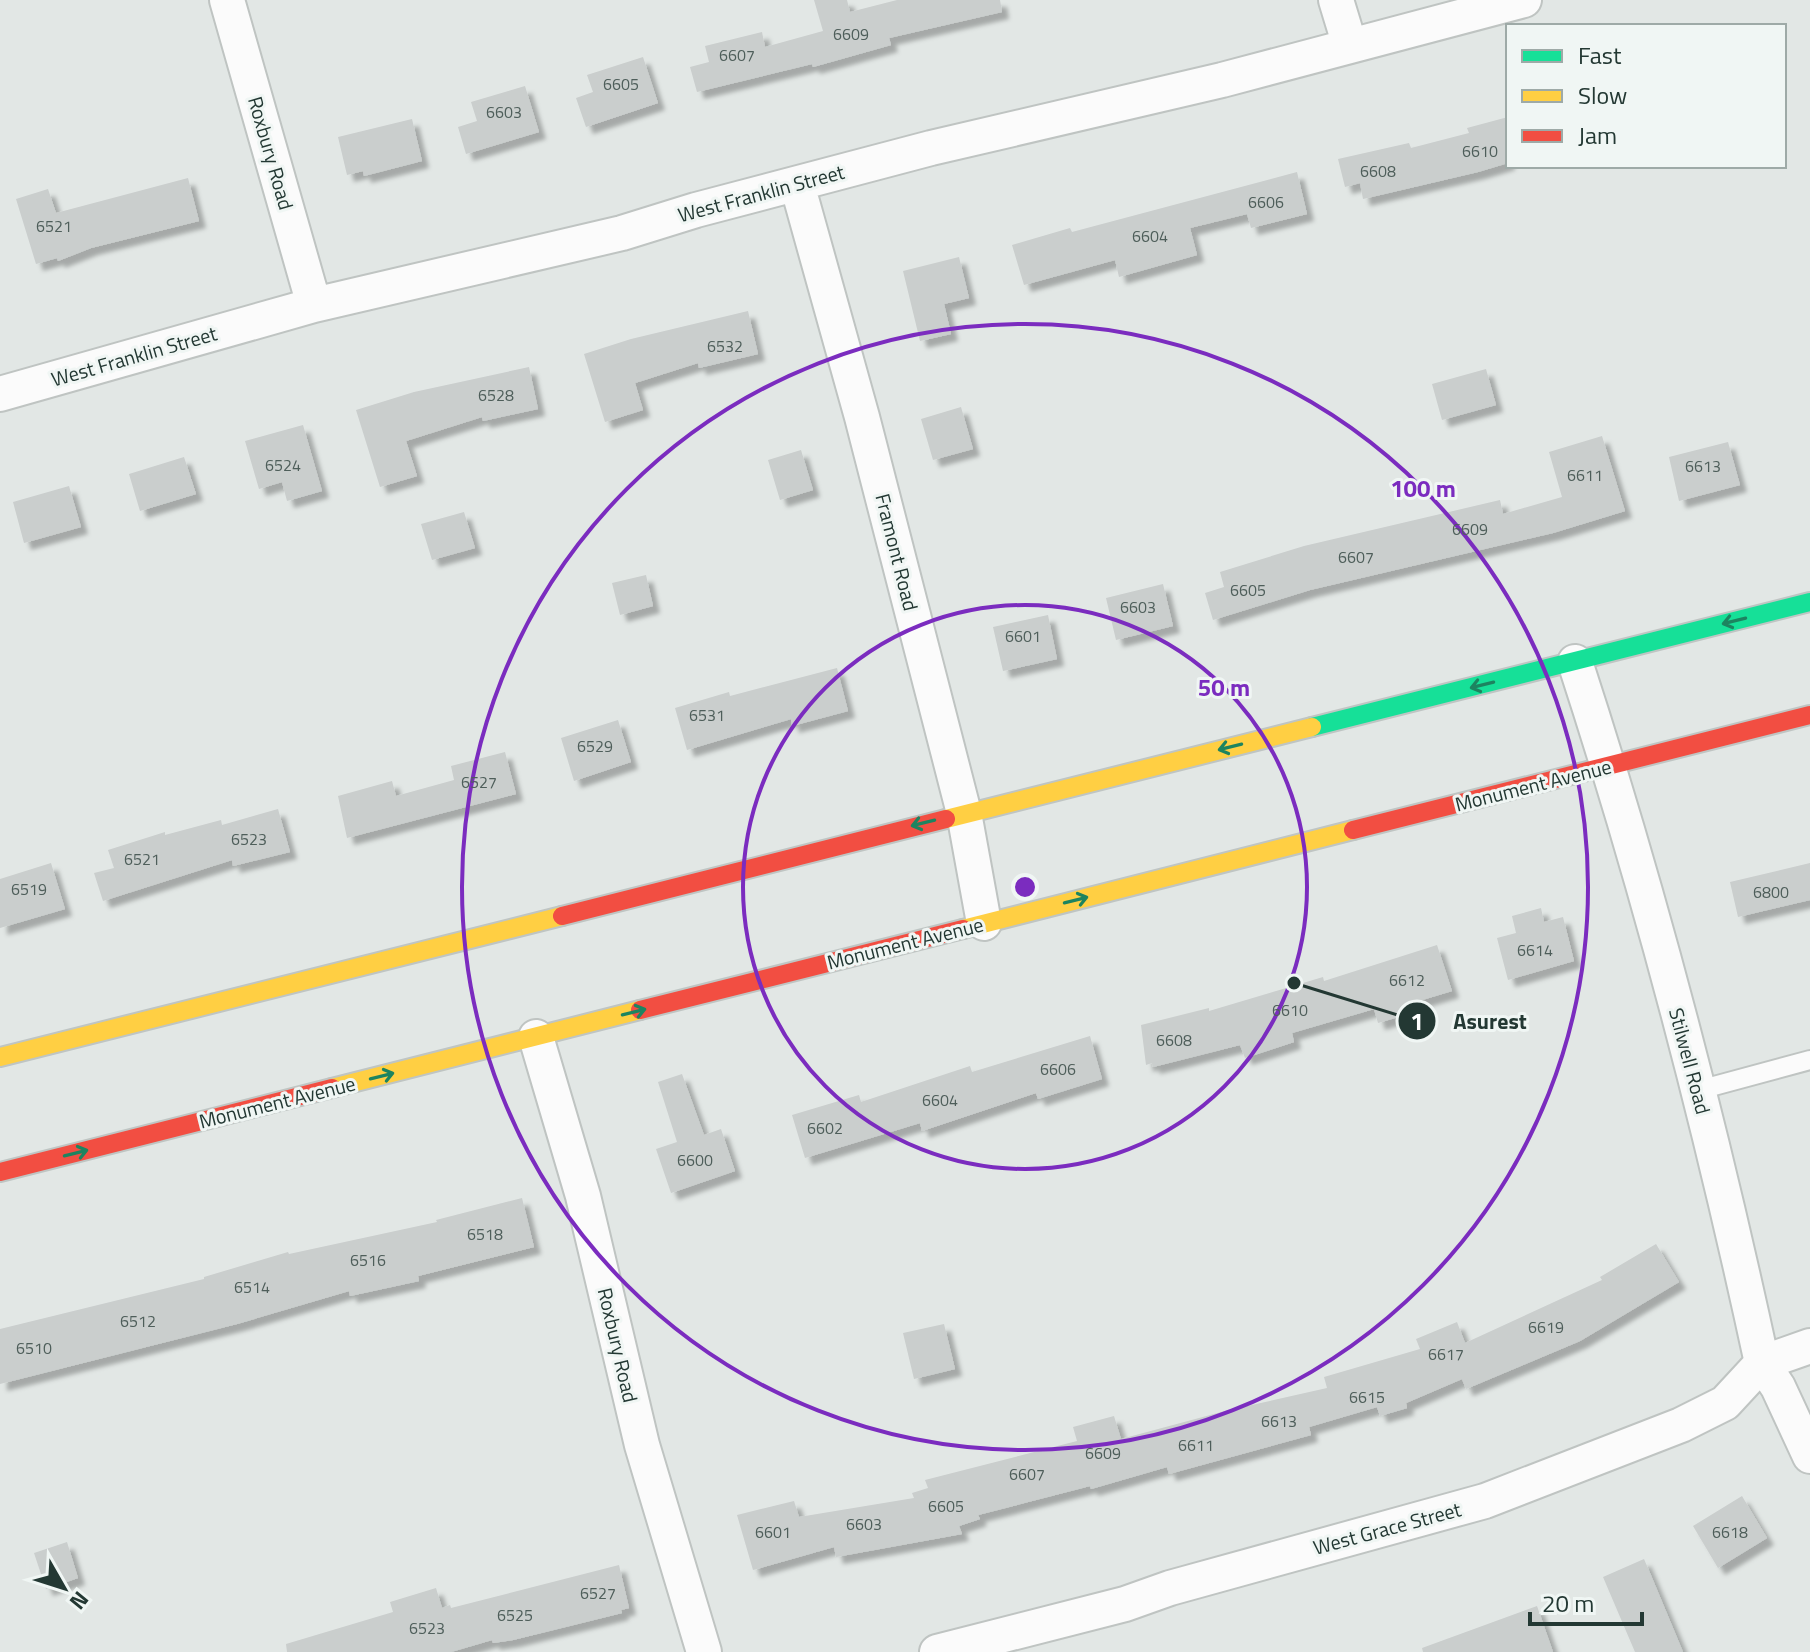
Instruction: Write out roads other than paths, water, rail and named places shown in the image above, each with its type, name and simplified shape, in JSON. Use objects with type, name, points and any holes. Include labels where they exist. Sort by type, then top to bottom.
[{"type":"street","name":"Roxbury Road","points":[[227,0],[314,305]]},
{"type":"street","points":[[1336,0],[1350,46]]},
{"type":"street","name":"West Franklin Street","points":[[0,394],[314,305],[622,233],[696,210],[931,148],[1222,80],[1524,0]]},
{"type":"street","name":"Framont Road","points":[[797,184],[862,417],[964,813],[984,923]]},
{"type":"street","points":[[0,1057],[1810,602]]},
{"type":"street","name":"Stilwell Road","points":[[1575,662],[1609,766],[1699,1090],[1762,1363],[1778,1387],[1810,1456]]},
{"type":"street","name":"Monument Avenue","points":[[0,1172],[1810,715]]},
{"type":"street","name":"Roxbury Road","points":[[536,1037],[583,1196],[642,1445],[704,1652]]},
{"type":"street","name":"West Grace Street","points":[[937,1652],[1125,1604],[1170,1588],[1485,1501],[1681,1425],[1725,1403],[1762,1363],[1810,1346]]},
{"type":"lane","points":[[1699,1090],[1810,1060]]},
{"type":"place","name":"Asurest","points":[[1294,983]]}]
